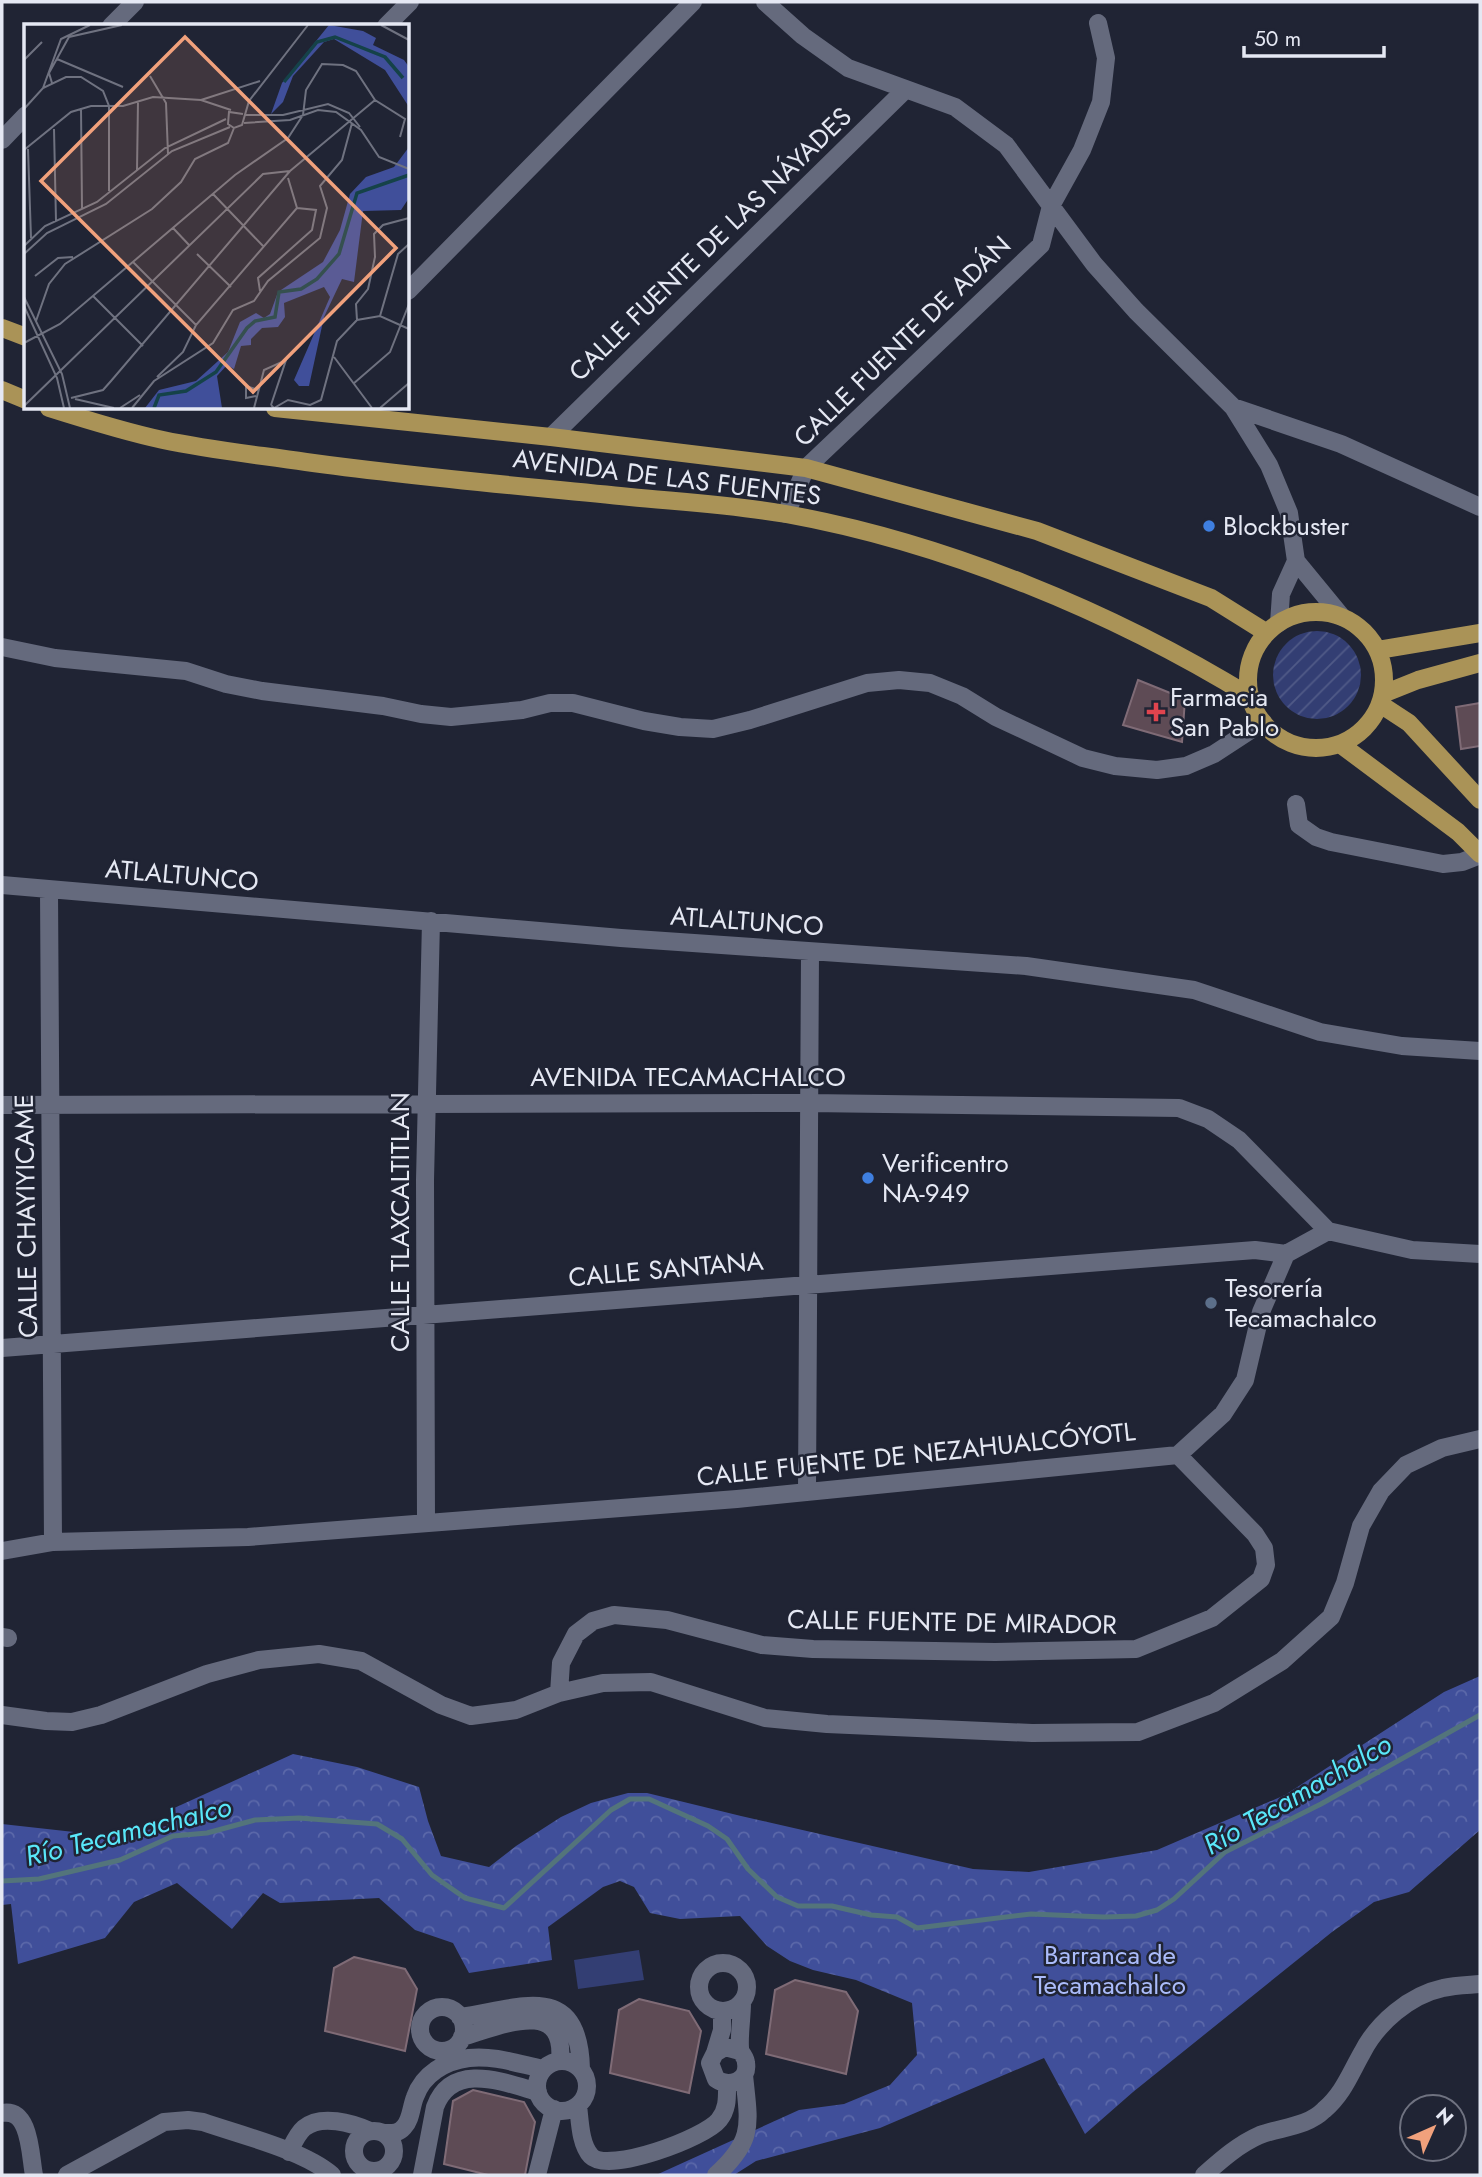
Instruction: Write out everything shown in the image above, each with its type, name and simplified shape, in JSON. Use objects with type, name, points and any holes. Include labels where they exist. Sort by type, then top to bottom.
[{"type":"main road","points":[[2,328],[24,336]]},
{"type":"main road","points":[[2,390],[24,399]]},
{"type":"main road","name":"AVENIDA DE LAS FUENTES","points":[[55,410],[117,429],[212,449],[369,470],[786,514],[896,540],[967,561],[1139,634],[1251,697]]},
{"type":"main road","name":"AVENIDA DE LAS FUENTES","points":[[304,410],[806,468],[1037,531],[1211,598],[1273,628]]},
{"type":"main road","points":[[1321,612],[1342,617],[1363,630],[1378,650],[1384,672],[1382,699],[1364,728],[1340,744],[1307,747],[1290,742],[1275,734],[1263,722],[1251,697],[1249,670],[1258,644],[1273,628],[1299,614],[1321,612]]},
{"type":"main road","points":[[1378,650],[1480,634]]},
{"type":"main road","points":[[1382,699],[1418,680],[1480,663]]},
{"type":"main road","points":[[1382,699],[1409,723],[1480,800]]},
{"type":"main road","points":[[1340,744],[1458,832],[1480,855]]},
{"type":"street","points":[[113,24],[135,2]]},
{"type":"street","points":[[388,24],[410,2]]},
{"type":"street","points":[[410,289],[693,2]]},
{"type":"street","points":[[765,2],[803,36],[848,68],[956,107],[1006,145],[1094,264],[1233,407],[1269,465],[1289,513],[1296,561],[1342,617]]},
{"type":"street","name":"CALLE FUENTE DE ADÁN","points":[[786,514],[806,468],[1041,245],[1051,206],[1083,149],[1101,102],[1106,58],[1098,23]]},
{"type":"street","name":"CALLE FUENTE DE LAS NÁYADES","points":[[551,437],[906,89]]},
{"type":"street","points":[[2,140],[24,117]]},
{"type":"street","points":[[1233,407],[1341,444],[1480,507]]},
{"type":"street","points":[[1273,628],[1281,594],[1296,561]]},
{"type":"street","points":[[2,647],[54,658],[186,671],[226,684],[261,691],[383,706],[421,714],[451,717],[522,710],[550,703],[573,703],[644,721],[713,729],[867,683],[899,680],[930,683],[962,696],[1017,728],[1083,758],[1115,766],[1157,770],[1186,765],[1214,754],[1263,722]]},
{"type":"street","points":[[1296,804],[1299,825],[1316,837],[1331,842],[1443,864],[1462,862],[1480,855]]},
{"type":"street","name":"ATLALTUNCO","points":[[2,886],[810,953],[1026,967],[1194,990],[1320,1032],[1402,1046],[1480,1051]]},
{"type":"street","name":"CALLE CHAYIYICAME","points":[[49,891],[53,1542]]},
{"type":"street","name":"CALLE TLAXCALTITLAN","points":[[426,1523],[425,1180],[431,921]]},
{"type":"street","points":[[807,1492],[810,953]]},
{"type":"street","name":"AVENIDA TECAMACHALCO","points":[[2,1105],[809,1103],[1179,1108],[1208,1119],[1239,1140],[1328,1231]]},
{"type":"street","points":[[1178,1455],[1223,1414],[1245,1380],[1261,1312],[1286,1254],[1328,1231],[1412,1250],[1480,1254]]},
{"type":"street","name":"CALLE SANTANA","points":[[2,1348],[1255,1250],[1286,1254]]},
{"type":"street","points":[[2,1715],[72,1722],[101,1716],[207,1674],[259,1660],[318,1654],[361,1661],[442,1705],[471,1716],[516,1710],[559,1693],[604,1683],[651,1682],[765,1718],[827,1724],[1032,1733],[1138,1732],[1214,1703],[1282,1661],[1331,1616],[1345,1583],[1361,1526],[1381,1491],[1406,1465],[1443,1448],[1480,1439]]},
{"type":"street","name":"CALLE FUENTE DE NEZAHUALCÓYOTL","points":[[53,1542],[248,1538],[807,1492],[1178,1455]]},
{"type":"street","name":"CALLE FUENTE DE MIRADOR","points":[[559,1693],[561,1663],[576,1634],[593,1621],[614,1615],[667,1620],[762,1645],[813,1649],[995,1652],[1136,1650],[1212,1618],[1261,1579],[1266,1565],[1264,1548],[1255,1534],[1178,1455]]},
{"type":"street","points":[[2,1551],[53,1542]]},
{"type":"street","points":[[716,2175],[731,2161],[747,2135],[749,2118],[744,2075],[746,2060],[740,2051],[742,2003],[748,1988],[744,1974],[732,1964],[717,1964],[704,1972],[699,1986],[703,2001],[708,2006],[722,2012],[730,2011],[742,2003]]},
{"type":"street","points":[[1204,2175],[1227,2155],[1259,2136],[1301,2124],[1323,2112],[1345,2087],[1363,2050],[1382,2025],[1410,2001],[1442,1988],[1480,1984]]},
{"type":"street","points":[[460,2017],[530,2005],[554,2008],[564,2016],[577,2037],[580,2069]]},
{"type":"street","points":[[463,2037],[464,2026],[460,2017],[447,2007],[431,2009],[425,2015],[420,2031],[428,2045],[443,2050],[452,2048],[463,2037],[518,2021],[539,2020],[557,2034],[560,2061]]},
{"type":"street","points":[[722,2012],[722,2030],[710,2063],[713,2074],[716,2079],[727,2084],[740,2080],[744,2075]]},
{"type":"street","points":[[715,2053],[724,2048],[740,2051]]},
{"type":"street","points":[[289,2152],[303,2129],[317,2121],[346,2124],[377,2132],[390,2138],[394,2146],[388,2171],[370,2171],[357,2162],[354,2147],[356,2139],[377,2132],[396,2133],[406,2126],[419,2088],[429,2075],[450,2062],[477,2057],[543,2069],[560,2061],[568,2061],[585,2076],[586,2091],[578,2105],[571,2109],[554,2109],[547,2105],[538,2092],[537,2084],[543,2069]]},
{"type":"street","points":[[422,2175],[435,2107],[439,2096],[446,2089],[464,2079],[476,2077],[538,2092]]},
{"type":"street","points":[[578,2105],[584,2143],[590,2155],[599,2162],[618,2169],[712,2127],[724,2112],[727,2084]]},
{"type":"street","points":[[537,2175],[554,2109]]},
{"type":"street","points":[[2,2113],[14,2113],[21,2118],[34,2175]]},
{"type":"street","points":[[67,2175],[151,2129],[174,2120],[203,2122],[289,2152],[332,2175]]},
{"type":"shaded area","points":[[1317,631],[1334,635],[1348,644],[1357,658],[1361,675],[1357,692],[1348,706],[1334,715],[1317,719],[1300,715],[1286,706],[1277,692],[1273,675],[1277,658],[1286,644],[1300,635]]},
{"type":"shaded area","points":[[639,1950],[644,1980],[578,1989],[574,1960]]},
{"type":"green space","name":"Barranca de Tecamachalco","points":[[1480,1676],[1480,1830],[1409,1892],[1374,1902],[1332,1932],[1133,2092],[1085,2134],[1044,2058],[880,2128],[756,2161],[734,2175],[656,2175],[799,2110],[844,2104],[890,2085],[917,2055],[912,2003],[856,1980],[813,1970],[790,1961],[767,1946],[740,1916],[680,1919],[650,1913],[634,1887],[620,1881],[603,1887],[548,1927],[552,1960],[469,1973],[453,1943],[415,1930],[379,1898],[280,1903],[263,1893],[232,1929],[177,1883],[134,1902],[105,1938],[18,1964],[11,1904],[2,1905],[2,1824],[74,1832],[77,1844],[167,1826],[172,1809],[293,1754],[357,1767],[419,1787],[441,1856],[489,1867],[561,1817],[591,1803],[628,1793],[647,1793],[973,1869],[1029,1872],[1157,1850],[1285,1795],[1444,1692]]},
{"type":"building","name":"Farmacia San Pablo","points":[[1138,680],[1185,699],[1182,742],[1123,725]]},
{"type":"building","points":[[1480,703],[1480,746],[1461,749],[1456,707]]},
{"type":"building","points":[[354,1957],[405,1969],[417,1989],[405,2051],[325,2031],[334,1968]]},
{"type":"building","points":[[795,1980],[846,1992],[858,2011],[846,2074],[766,2054],[775,1990]]},
{"type":"building","points":[[639,1999],[689,2011],[701,2031],[689,2093],[610,2073],[619,2010]]},
{"type":"building","points":[[473,2090],[524,2102],[535,2122],[525,2175],[488,2175],[444,2164],[453,2101]]},
{"type":"waterway","name":"Río Tecamachalco","points":[[2,1881],[39,1879],[120,1860],[173,1836],[207,1833],[255,1820],[299,1818],[377,1824],[402,1839],[432,1875],[465,1898],[504,1908],[611,1810],[630,1799],[649,1799],[708,1826],[727,1839],[748,1869],[777,1897],[798,1906],[832,1906],[871,1915],[897,1917],[917,1928],[1031,1914],[1136,1916],[1157,1910],[1174,1899],[1225,1852],[1321,1804],[1480,1715]]},
{"type":"place","name":"Blockbuster","points":[[1209,526]]},
{"type":"place","name":"Farmacia San Pablo","points":[[1156,712]]},
{"type":"place","name":"Verificentro NA-949","points":[[868,1178]]},
{"type":"place","name":"Tesorería Tecamachalco","points":[[1211,1303]]}]
